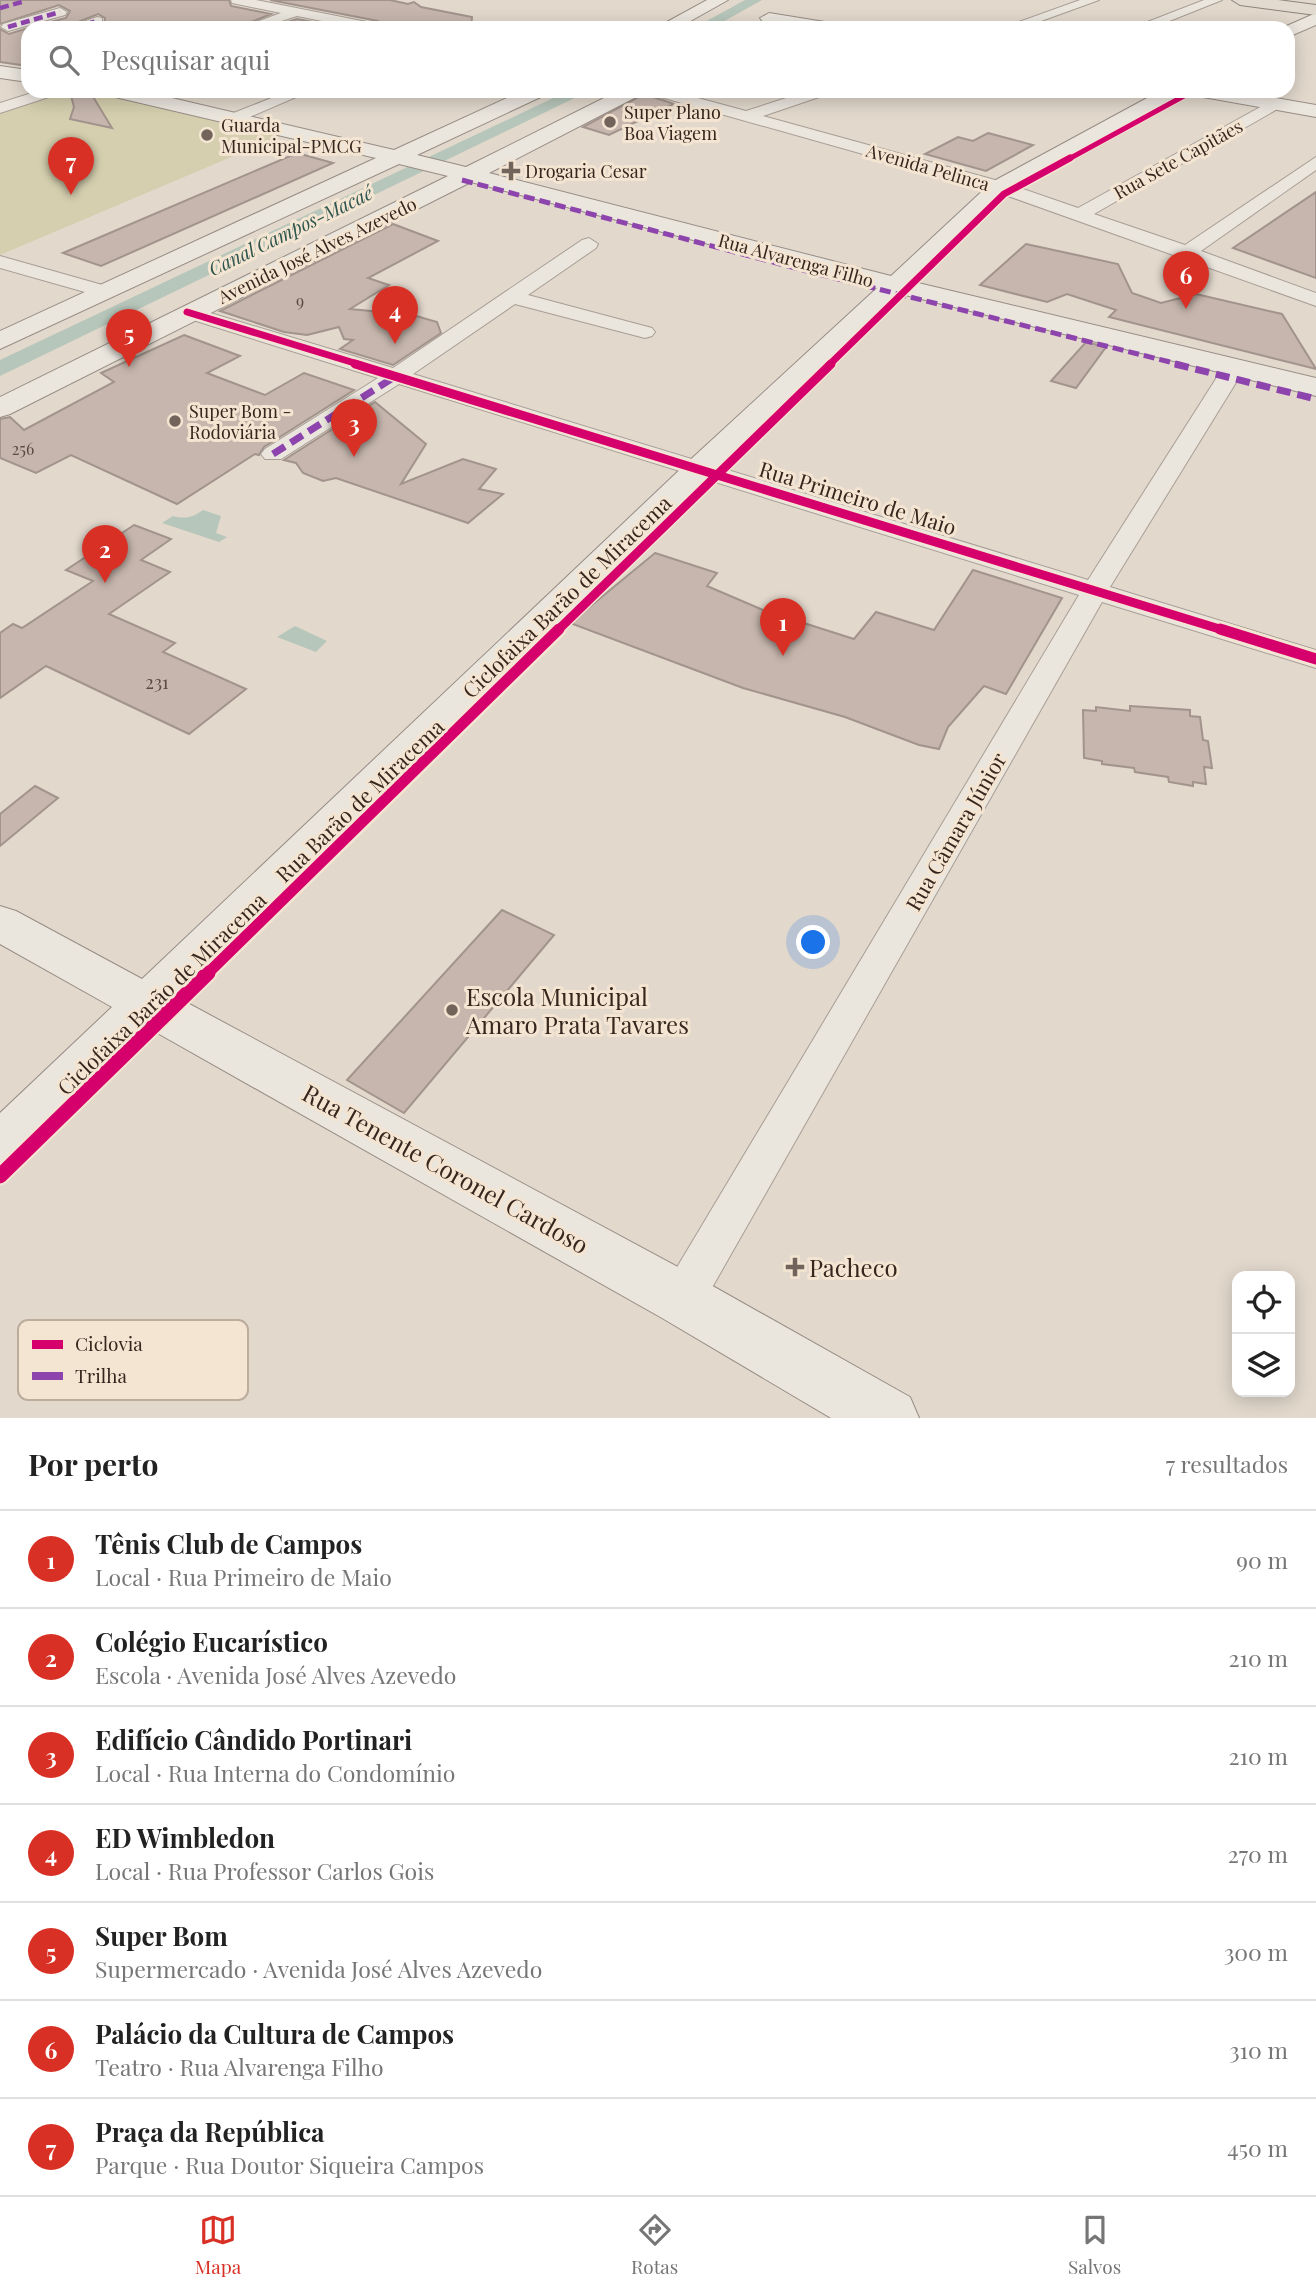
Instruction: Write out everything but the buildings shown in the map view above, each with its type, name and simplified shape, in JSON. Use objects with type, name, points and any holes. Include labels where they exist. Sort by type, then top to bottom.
[{"type":"main road","points":[[678,21],[720,0]]},
{"type":"main road","points":[[1240,0],[1316,10]]},
{"type":"main road","points":[[1290,0],[1316,4]]},
{"type":"main road","points":[[763,21],[790,6]]},
{"type":"main road","points":[[1295,28],[1316,18]]},
{"type":"main road","points":[[0,72],[21,75]]},
{"type":"main road","name":"Rua Alvarenga Filho","points":[[148,98],[421,162],[895,285],[1316,387]]},
{"type":"main road","points":[[0,341],[106,292],[421,162],[526,98]]},
{"type":"main road","name":"Avenida José Alves Azevedo","points":[[0,408],[187,312],[471,176],[620,98]]},
{"type":"main road","name":"Rua Barão de Miracema","points":[[0,1147],[700,468],[1000,187],[1162,98]]},
{"type":"main road","points":[[1242,98],[1316,111]]},
{"type":"main road","name":"Rua Tenente Coronel Cardoso","points":[[0,923],[682,1299],[890,1418]]},
{"type":"street","points":[[237,0],[344,21]]},
{"type":"street","points":[[1030,21],[1093,0]]},
{"type":"street","points":[[1158,21],[1216,0]]},
{"type":"street","points":[[0,8],[22,2]]},
{"type":"street","points":[[267,21],[320,4]]},
{"type":"street","points":[[24,21],[60,12]]},
{"type":"street","points":[[4,26],[21,22]]},
{"type":"street","points":[[4,26],[21,30]]},
{"type":"street","points":[[0,108],[31,98]]},
{"type":"street","points":[[237,117],[284,98]]},
{"type":"street","name":"Avenida Pelinca","points":[[681,98],[1000,187],[1316,300]]},
{"type":"street","points":[[748,116],[802,98]]},
{"type":"street","name":"Rua Sete Capitães","points":[[1080,214],[1276,104]]},
{"type":"street","points":[[1187,252],[1316,162]]},
{"type":"street","points":[[273,454],[396,376],[589,244]]},
{"type":"street","points":[[0,262],[106,292]]},
{"type":"street","points":[[513,297],[645,332]]},
{"type":"street","name":"Rua Primeiro de Maio","points":[[187,312],[1316,659]]},
{"type":"street","name":"Rua Câmara Júnior","points":[[682,1299],[1095,590],[1234,368]]},
{"type":"shaded area","points":[[37,98],[125,98],[283,135],[0,255],[0,110]]},
{"type":"shaded area","points":[[203,510],[221,516],[216,533],[227,537],[219,542],[162,523],[173,516],[189,517]]},
{"type":"shaded area","points":[[295,626],[327,641],[316,652],[277,637]]},
{"type":"waterway","name":"Canal Campos-Macaé","points":[[714,21],[755,0]]},
{"type":"waterway","name":"Canal Campos-Macaé","points":[[0,369],[566,98]]},
{"type":"marked path","points":[[0,8],[22,2]]},
{"type":"marked path","points":[[29,21],[60,12]]},
{"type":"marked path","points":[[8,27],[21,23]]},
{"type":"marked path","points":[[462,180],[818,274],[1316,399]]},
{"type":"marked path","points":[[273,454],[396,376]]},
{"type":"cycle path","name":"Ciclofaixa Barão de Miracema","points":[[0,1176],[1004,194],[1180,98]]},
{"type":"cycle path","points":[[187,312],[1316,659]]},
{"type":"place","name":"Super Plano Boa Viagem","points":[[610,122]]},
{"type":"place","name":"Guarda Municipal-PMCG","points":[[207,135]]},
{"type":"place","name":"Drogaria Cesar","points":[[511,171]]},
{"type":"place","name":"Praça da República","points":[[71,195]]},
{"type":"place","name":"Palácio da Cultura de Campos","points":[[1186,309]]},
{"type":"place","name":"ED Wimbledon","points":[[395,344]]},
{"type":"place","name":"Super Bom","points":[[129,367]]},
{"type":"place","name":"Super Bom - Rodoviária","points":[[175,421]]},
{"type":"place","name":"Edifício Cândido Portinari","points":[[354,457]]},
{"type":"place","name":"Colégio Eucarístico","points":[[105,583]]},
{"type":"place","name":"Tênis Club de Campos","points":[[783,656]]},
{"type":"place","name":"Escola Municipal Amaro Prata Tavares","points":[[452,1010]]},
{"type":"place","name":"Pacheco","points":[[795,1267]]}]
